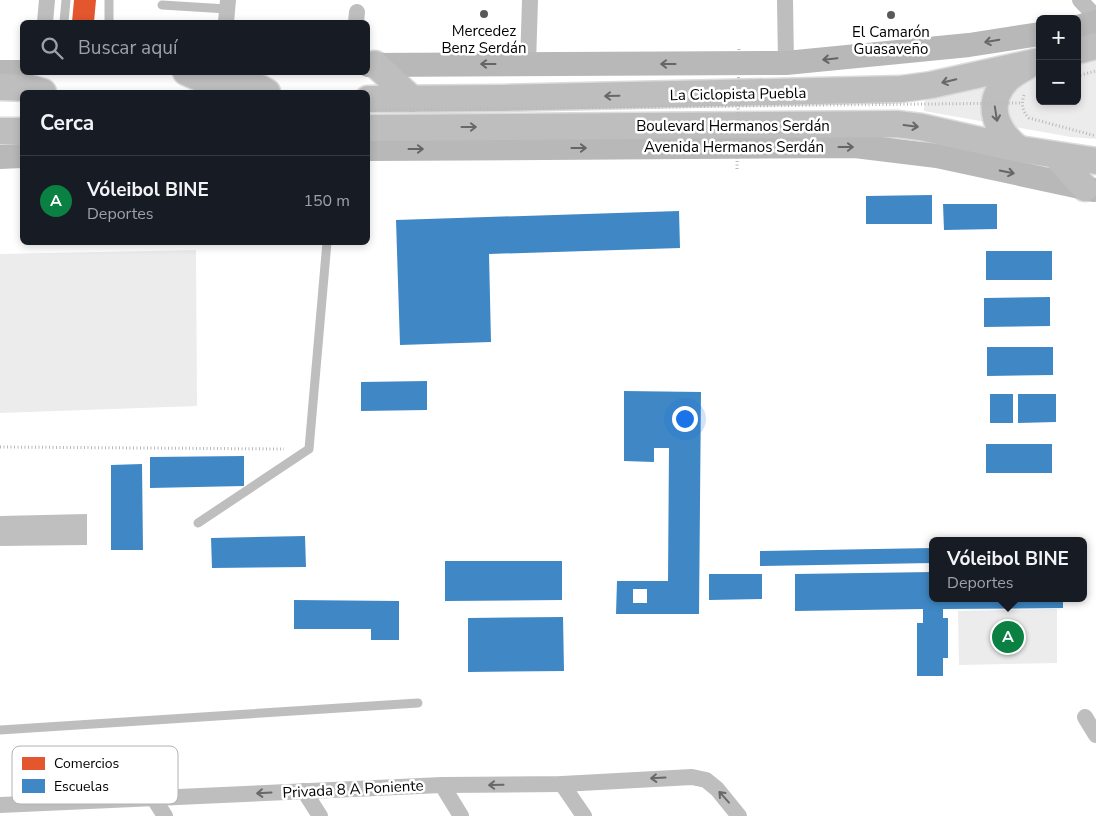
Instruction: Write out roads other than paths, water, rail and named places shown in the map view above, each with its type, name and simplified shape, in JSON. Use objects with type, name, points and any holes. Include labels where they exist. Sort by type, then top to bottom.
[{"type":"main road","points":[[1081,26],[1096,22]]},
{"type":"main road","points":[[371,64],[786,63],[969,45],[1036,35]]},
{"type":"main road","points":[[1081,50],[1096,46]]},
{"type":"main road","points":[[1019,150],[1002,132],[997,121],[995,105],[1000,88],[1007,79],[1035,63]]},
{"type":"main road","name":"Boulevard Hermanos Serdán","points":[[370,99],[902,89],[931,85],[1035,63]]},
{"type":"main road","points":[[371,64],[412,99]]},
{"type":"main road","points":[[0,72],[20,72]]},
{"type":"main road","points":[[193,75],[210,82],[264,90]]},
{"type":"main road","points":[[0,87],[36,90]]},
{"type":"main road","points":[[0,101],[20,100]]},
{"type":"main road","name":"Boulevard Hermanos Serdán","points":[[370,128],[897,124],[921,127],[1019,150],[1096,161]]},
{"type":"main road","points":[[0,131],[20,131]]},
{"type":"main road","name":"Avenida Hermanos Serdán","points":[[370,149],[855,146],[937,156],[1091,189]]},
{"type":"main road","points":[[1055,155],[1091,189]]},
{"type":"main road","points":[[0,157],[20,156]]},
{"type":"street","points":[[45,20],[47,0]]},
{"type":"street","points":[[528,64],[530,0]]},
{"type":"street","points":[[785,0],[786,63]]},
{"type":"street","points":[[1080,0],[1096,17]]},
{"type":"street","points":[[1085,717],[1096,735]]},
{"type":"street","name":"Privada 8 A Poniente","points":[[178,798],[442,785],[562,784],[692,777],[706,780],[739,816]]},
{"type":"street","points":[[562,784],[584,816]]},
{"type":"street","points":[[442,785],[461,816]]},
{"type":"street","points":[[304,791],[320,816]]},
{"type":"street","name":"Privada 8 A Poniente","points":[[0,805],[26,804]]},
{"type":"street","points":[[157,804],[165,816]]},
{"type":"lane","points":[[64,20],[66,0]]},
{"type":"lane","points":[[109,20],[110,0]]},
{"type":"lane","points":[[162,5],[227,10]]},
{"type":"lane","points":[[198,523],[309,449],[327,245]]},
{"type":"lane","points":[[0,730],[418,703]]},
{"type":"place","name":"Mercedez Benz Serdán","points":[[484,14]]},
{"type":"place","name":"El Camarón Guasaveño","points":[[891,15]]},
{"type":"place","name":"Vóleibol BINE","points":[[1008,637]]}]
